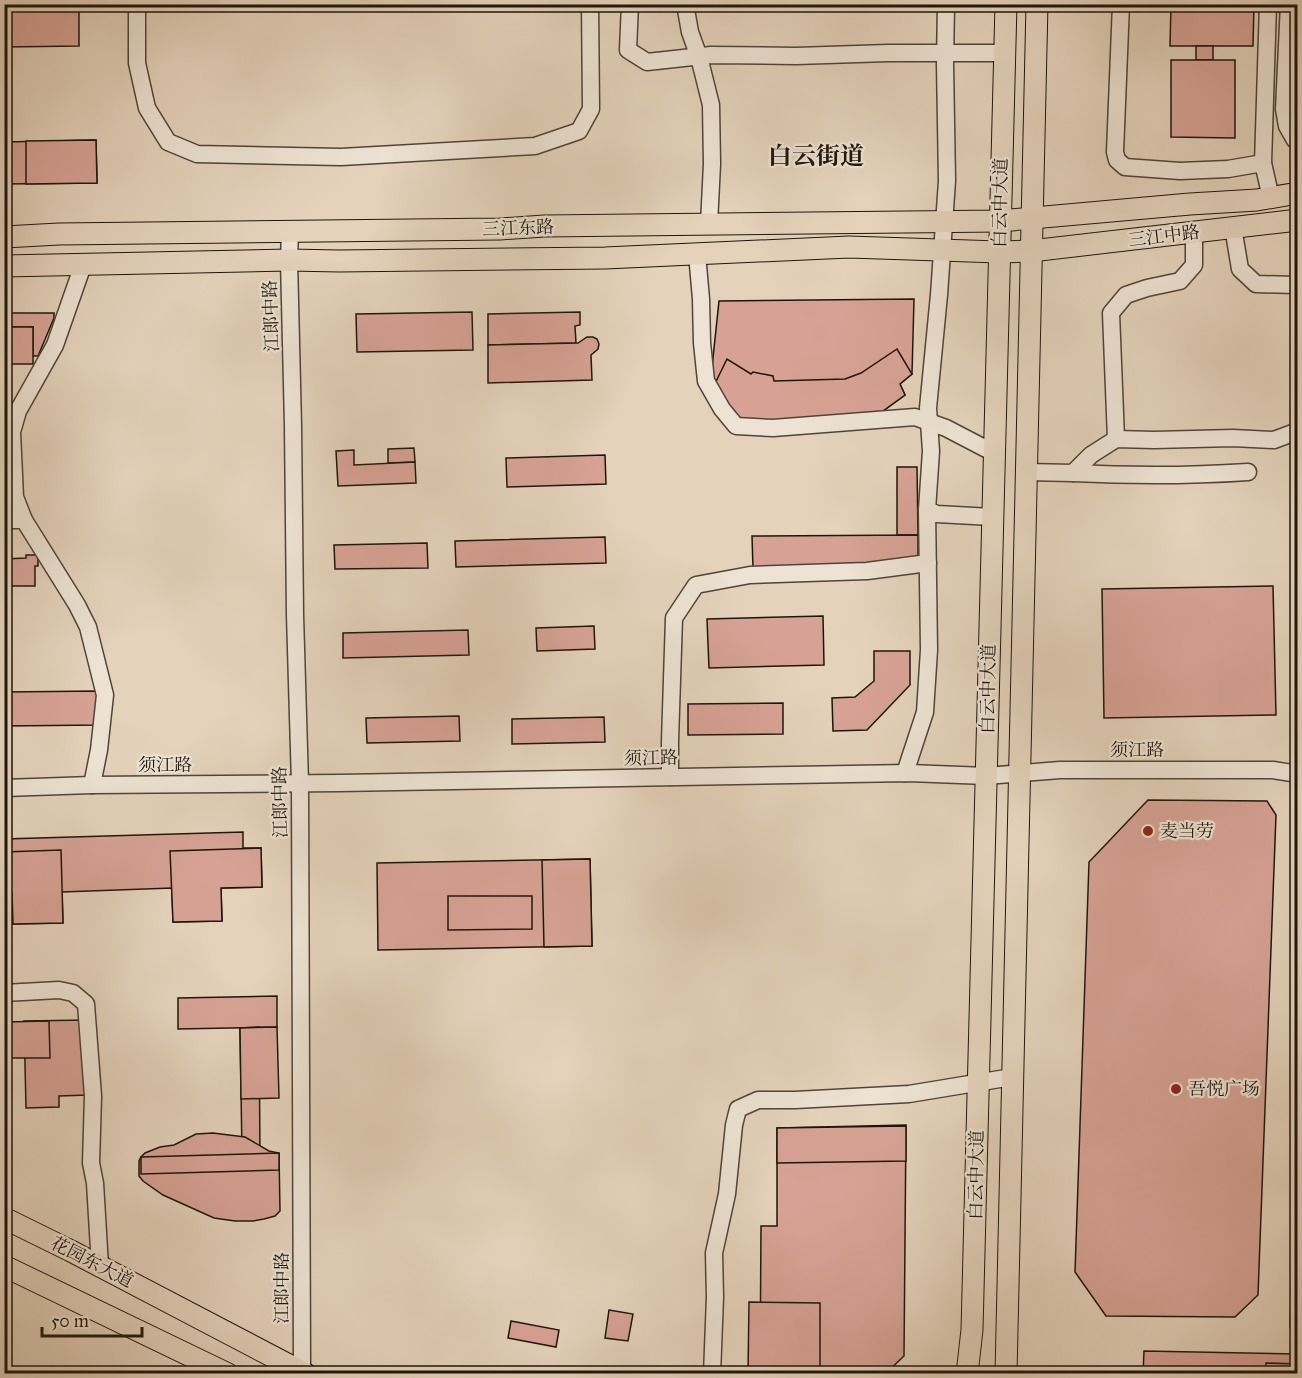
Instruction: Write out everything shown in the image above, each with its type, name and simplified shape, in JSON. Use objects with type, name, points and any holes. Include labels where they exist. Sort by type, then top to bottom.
[{"type":"main road","name":"白云中大道","points":[[966,1374],[972,1330],[1006,4]]},
{"type":"main road","name":"白云中大道","points":[[1006,1372],[1037,4]]},
{"type":"main road","name":"三江中路","points":[[1032,217],[1257,200],[1298,193]]},
{"type":"main road","name":"三江东路","points":[[4,237],[71,234],[1000,221],[1032,217]]},
{"type":"main road","name":"三江中路","points":[[1031,251],[1298,220]]},
{"type":"main road","name":"三江东路","points":[[4,266],[289,260],[605,258],[849,247],[1031,251]]},
{"type":"main road","name":"花园东大道","points":[[4,1218],[304,1373]]},
{"type":"main road","points":[[4,1266],[228,1374]]},
{"type":"main road","points":[[954,1374],[972,1330]]},
{"type":"street","points":[[137,4],[137,63],[147,108],[168,142],[197,154],[341,157],[535,146],[579,131],[591,109],[590,4]]},
{"type":"street","points":[[630,4],[628,50],[647,62],[711,55],[1004,53]]},
{"type":"street","points":[[685,4],[690,32],[711,105],[712,164],[709,224]]},
{"type":"street","points":[[904,773],[925,712],[929,650],[927,510],[931,451],[928,408],[947,181],[946,4]]},
{"type":"street","points":[[1121,4],[1115,152],[1117,160],[1125,167],[1180,171],[1228,169],[1263,163]]},
{"type":"street","points":[[1268,4],[1263,163],[1271,198]]},
{"type":"street","points":[[1289,4],[1284,109],[1287,126],[1295,140],[1298,141]]},
{"type":"street","points":[[1233,227],[1240,268],[1256,284],[1294,285],[1298,289]]},
{"type":"street","name":"江郎中路","points":[[290,231],[295,615],[300,783],[304,1373]]},
{"type":"street","points":[[1116,439],[1111,313],[1126,295],[1180,281],[1194,265],[1194,232]]},
{"type":"street","points":[[697,254],[706,381],[722,409],[736,426],[773,428],[915,417],[946,428],[994,453]]},
{"type":"street","points":[[82,265],[55,345],[18,411],[12,432],[15,497],[24,520],[77,605],[88,627],[105,695],[99,750],[92,785]]},
{"type":"street","points":[[1072,473],[1091,455],[1116,439],[1274,440],[1298,431]]},
{"type":"street","points":[[1026,472],[1122,475],[1248,472]]},
{"type":"street","points":[[927,510],[937,514],[992,517]]},
{"type":"street","points":[[4,520],[24,520]]},
{"type":"street","points":[[670,777],[674,618],[696,585],[750,575],[867,571],[928,563]]},
{"type":"street","name":"须江路","points":[[4,788],[904,773],[986,776],[1060,770],[1273,770],[1298,774]]},
{"type":"street","points":[[4,993],[59,990],[73,993],[86,1004],[93,1096],[91,1163],[95,1183],[100,1266]]},
{"type":"street","points":[[712,1374],[714,1253],[727,1194],[734,1125],[738,1109],[758,1100],[909,1094],[1012,1077]]},
{"type":"building","points":[[4,4],[79,4],[79,46],[4,47]]},
{"type":"building","points":[[1171,4],[1254,4],[1253,46],[1170,46]]},
{"type":"building","points":[[1196,46],[1213,46],[1213,60],[1196,60]]},
{"type":"building","points":[[1171,60],[1235,60],[1235,138],[1171,137]]},
{"type":"building","points":[[4,100],[5,142],[96,140],[97,183],[4,184]]},
{"type":"building","points":[[96,140],[97,183],[26,184],[26,141]]},
{"type":"building","points":[[914,299],[912,374],[900,384],[905,395],[865,424],[750,424],[709,396],[719,301]]},
{"type":"building","points":[[472,312],[473,350],[357,352],[356,314]]},
{"type":"building","points":[[580,312],[580,325],[575,326],[576,343],[488,345],[488,314]]},
{"type":"building","points":[[4,313],[54,313],[38,356],[33,356],[33,327],[4,327]]},
{"type":"building","points":[[4,327],[33,327],[33,364],[4,364]]},
{"type":"building","points":[[587,337],[597,339],[599,344],[598,349],[591,355],[592,380],[488,383],[488,345],[578,343]]},
{"type":"building","points":[[897,349],[912,374],[900,384],[905,395],[865,424],[750,424],[708,398],[727,359],[751,374],[753,372],[773,376],[774,381],[845,379],[861,373]]},
{"type":"building","points":[[414,448],[415,462],[388,463],[388,449]]},
{"type":"building","points":[[354,450],[354,465],[415,462],[416,483],[338,486],[336,451]]},
{"type":"building","points":[[605,455],[606,484],[507,487],[506,458]]},
{"type":"building","points":[[897,467],[917,467],[918,535],[897,535]]},
{"type":"building","points":[[918,535],[918,567],[753,568],[752,536]]},
{"type":"building","points":[[605,537],[606,563],[456,567],[455,541]]},
{"type":"building","points":[[427,543],[428,568],[335,569],[334,545]]},
{"type":"building","points":[[26,555],[38,555],[38,566],[35,566],[35,586],[4,586],[4,559],[26,558]]},
{"type":"building","points":[[1273,586],[1276,715],[1104,718],[1102,589]]},
{"type":"building","points":[[823,616],[824,665],[709,668],[707,619]]},
{"type":"building","points":[[594,626],[595,649],[537,651],[536,628]]},
{"type":"building","points":[[468,630],[469,655],[343,658],[343,633]]},
{"type":"building","points":[[874,651],[910,651],[910,685],[867,730],[833,731],[832,698],[855,697],[874,681]]},
{"type":"building","points":[[99,691],[99,725],[4,726],[4,692]]},
{"type":"building","points":[[783,703],[783,734],[688,735],[688,704]]},
{"type":"building","points":[[459,716],[460,741],[367,743],[366,718]]},
{"type":"building","points":[[604,717],[605,742],[512,744],[512,719]]},
{"type":"building","points":[[1148,800],[1267,801],[1276,815],[1258,1295],[1235,1317],[1106,1316],[1075,1272],[1089,862]]},
{"type":"building","points":[[243,832],[243,848],[261,848],[262,887],[221,888],[222,921],[173,922],[172,888],[62,892],[63,923],[13,924],[12,893],[4,893],[4,839]]},
{"type":"building","points":[[261,848],[262,887],[221,888],[222,921],[173,922],[170,851]]},
{"type":"building","points":[[61,850],[63,923],[13,924],[12,893],[4,893],[4,852]]},
{"type":"building","points":[[590,859],[592,946],[378,950],[377,863]]},
{"type":"building","points":[[590,859],[592,946],[544,947],[542,860]]},
{"type":"building","points":[[448,896],[532,896],[532,929],[448,930]]},
{"type":"building","points":[[277,996],[277,1027],[178,1029],[178,998]]},
{"type":"building","points":[[87,1020],[88,1095],[59,1096],[59,1107],[26,1108],[24,1021]]},
{"type":"building","points":[[49,1021],[50,1058],[4,1058],[4,1022]]},
{"type":"building","points":[[259,1027],[260,1154],[242,1154],[240,1028]]},
{"type":"building","points":[[277,1027],[279,1098],[241,1099],[240,1028]]},
{"type":"building","points":[[1298,1102],[1298,1327],[1290,1327]]},
{"type":"building","points":[[906,1125],[904,1356],[885,1374],[760,1374],[761,1226],[777,1226],[777,1128]]},
{"type":"building","points":[[906,1126],[906,1161],[777,1163],[777,1128]]},
{"type":"building","points":[[213,1133],[245,1137],[269,1151],[279,1153],[280,1211],[275,1216],[253,1221],[214,1218],[163,1195],[139,1176],[139,1161],[145,1153],[174,1145],[196,1134]]},
{"type":"building","points":[[279,1153],[279,1170],[141,1174],[141,1157]]},
{"type":"building","points":[[749,1302],[820,1303],[820,1374],[748,1374]]},
{"type":"building","points":[[609,1310],[633,1314],[628,1341],[605,1338]]},
{"type":"building","points":[[511,1321],[559,1330],[556,1347],[508,1338]]},
{"type":"building","points":[[1144,1351],[1298,1354],[1298,1374],[1143,1374]]},
{"type":"building","points":[[1266,1363],[1298,1364],[1298,1374],[1265,1374]]},
{"type":"place","name":"麦当劳","points":[[1148,831]]},
{"type":"place","name":"吾悦广场","points":[[1176,1089]]},
{"type":"district","name":"白云街道","points":[[816,156]]}]
